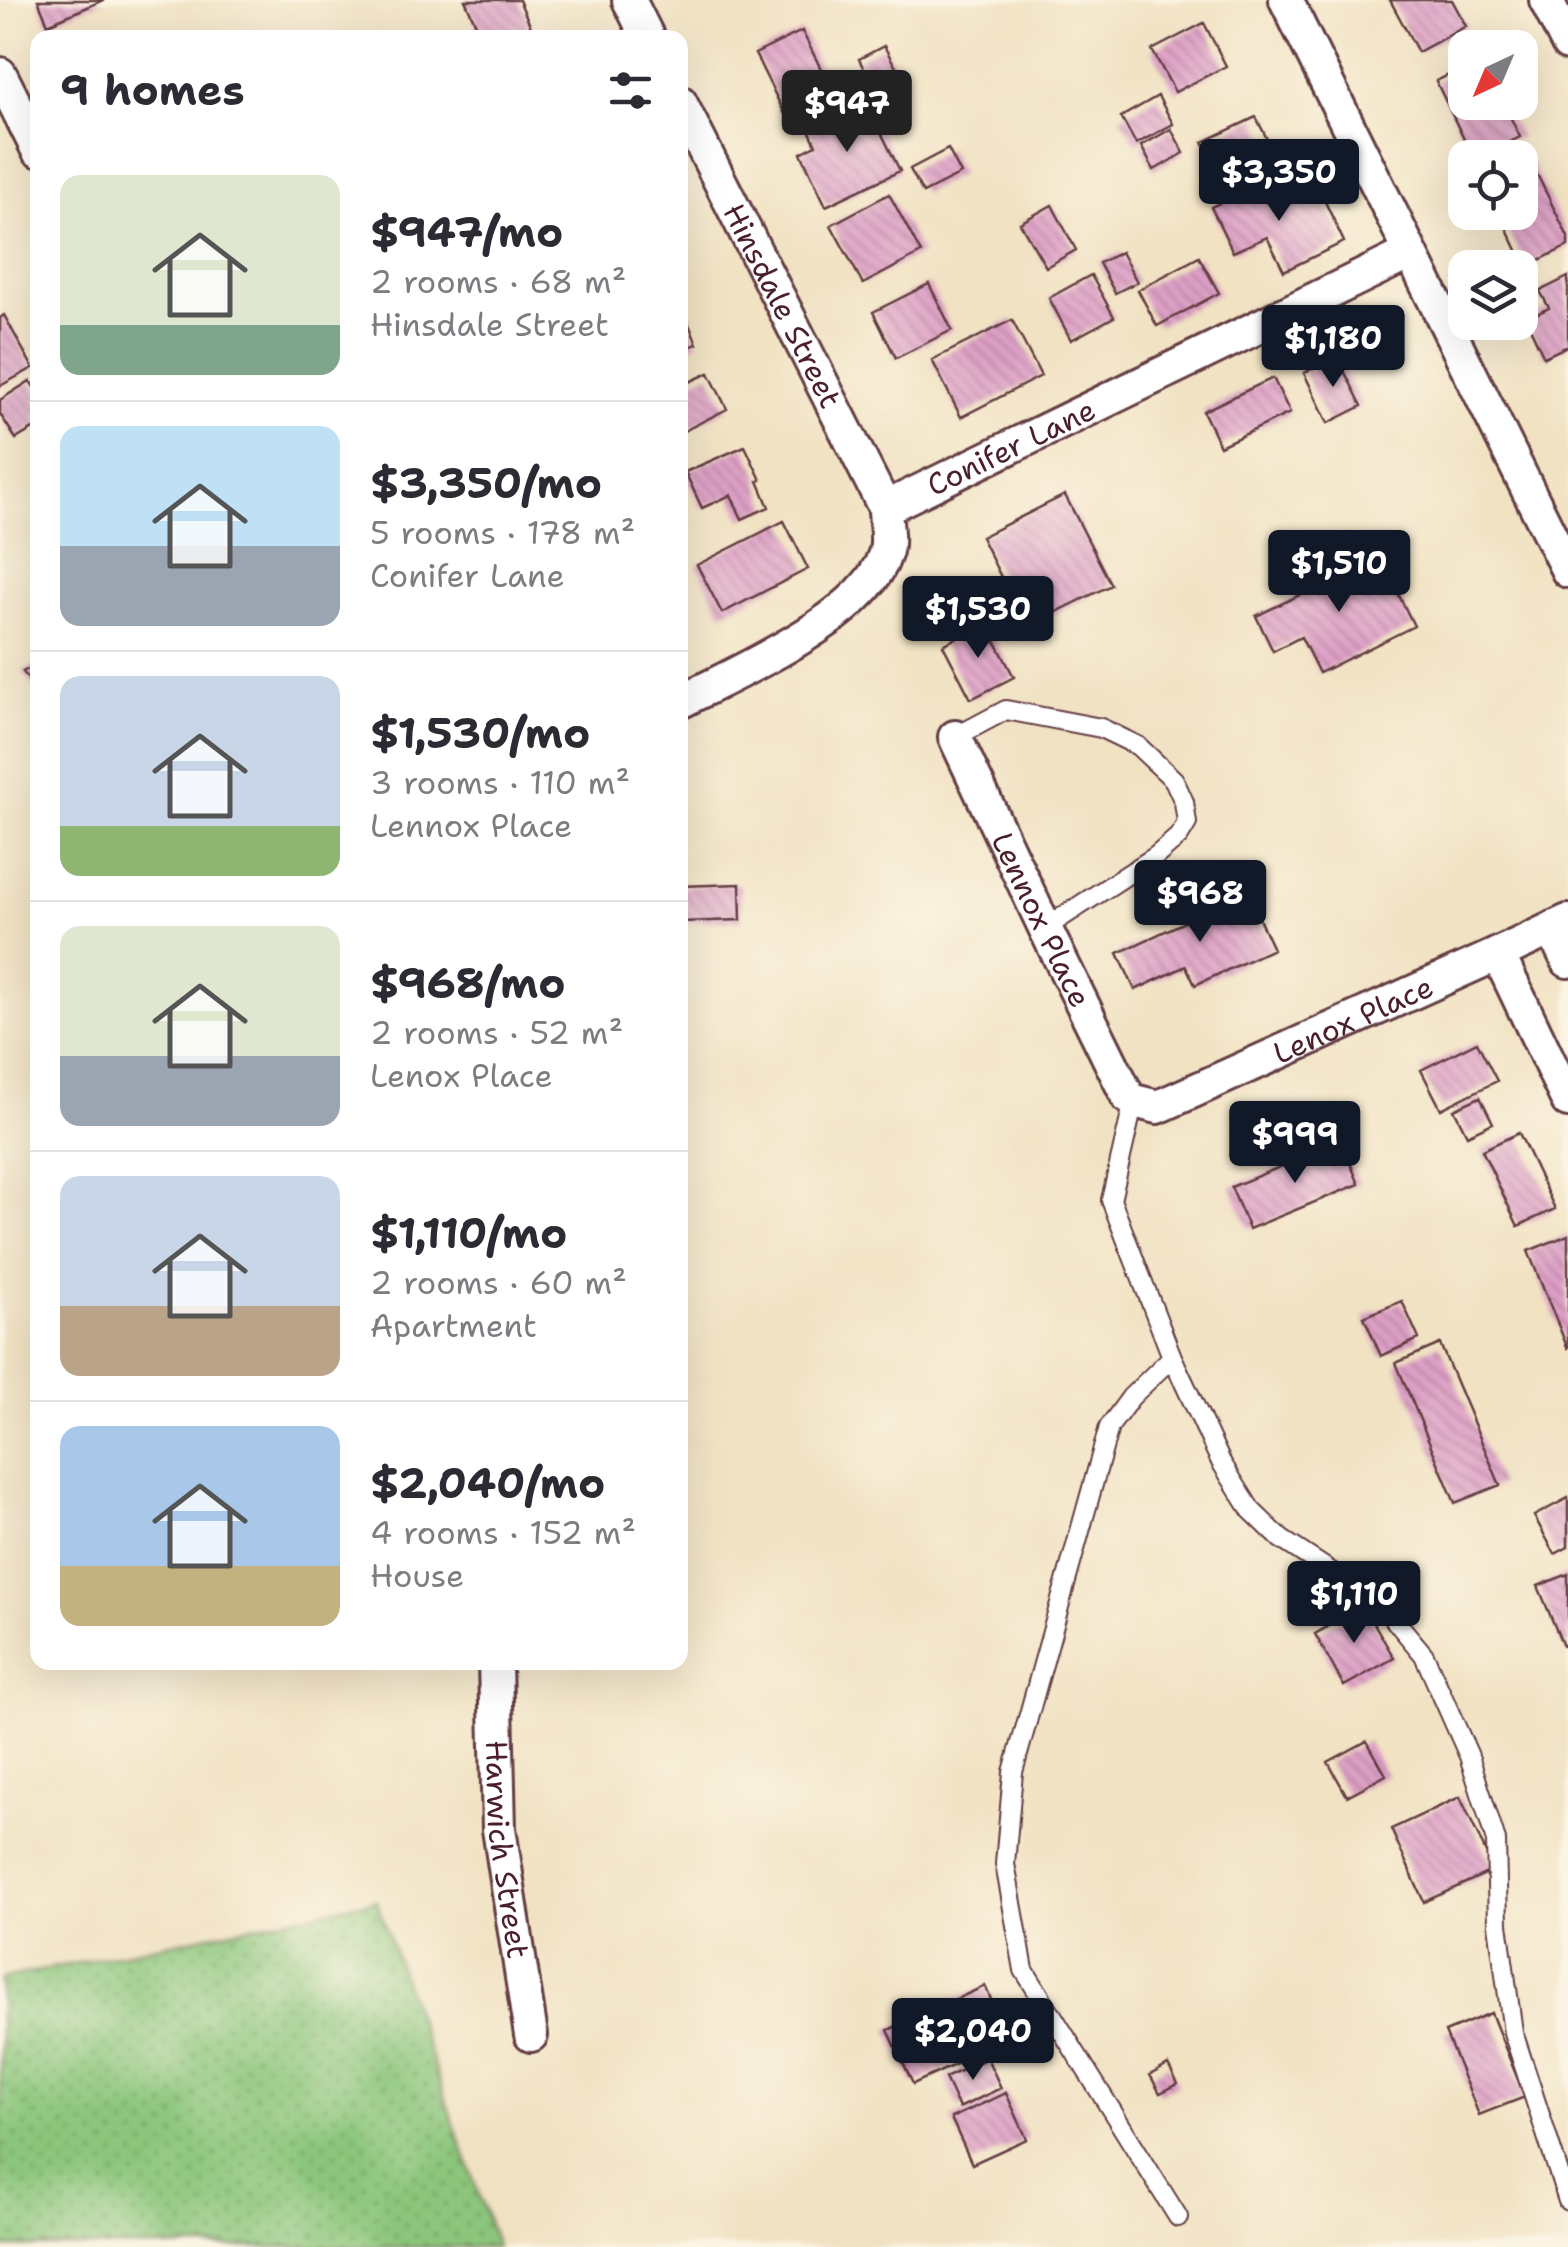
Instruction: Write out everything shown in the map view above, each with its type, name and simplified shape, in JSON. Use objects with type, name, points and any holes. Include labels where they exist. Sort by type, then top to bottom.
[{"type":"street","points":[[629,0],[644,30]]},
{"type":"street","points":[[1286,0],[1568,572]]},
{"type":"street","points":[[1546,0],[1568,44]]},
{"type":"street","points":[[0,74],[30,134]]},
{"type":"street","name":"Hinsdale Street","points":[[688,118],[885,508]]},
{"type":"street","name":"Conifer Lane","points":[[885,508],[1410,252]]},
{"type":"street","points":[[688,698],[836,616],[868,587],[886,552],[885,508]]},
{"type":"street","name":"Lennox Place","points":[[955,738],[1128,1097],[1134,1101]]},
{"type":"street","points":[[1560,925],[1568,961]]},
{"type":"street","name":"Lenox Place","points":[[1134,1101],[1158,1107],[1560,925]]},
{"type":"street","points":[[1498,954],[1568,1101]]},
{"type":"street","name":"Harwich Street","points":[[495,1670],[499,1829],[531,2035]]},
{"type":"lane","points":[[955,738],[1006,710],[1049,716],[1101,728],[1138,746],[1174,780],[1184,802],[1187,824],[1179,836],[1156,856],[1045,928]]},
{"type":"lane","points":[[1134,1101],[1112,1200],[1172,1357],[1220,1462],[1251,1510],[1281,1539],[1389,1613],[1424,1655],[1469,1756],[1496,1841],[1498,1924],[1513,2032],[1568,2201]]},
{"type":"lane","points":[[1172,1357],[1131,1397],[1109,1427],[1013,1772],[1005,1864],[1024,1970],[1178,2218]]},
{"type":"green space","points":[[376,1900],[497,2247],[0,2247],[0,1979]]},
{"type":"building","points":[[38,0],[104,0],[48,24]]},
{"type":"building","points":[[465,0],[519,0],[532,30],[478,30]]},
{"type":"building","points":[[1390,0],[1452,0],[1466,26],[1448,30],[1448,36],[1418,52]]},
{"type":"building","points":[[1204,23],[1226,66],[1175,92],[1152,50]]},
{"type":"building","points":[[802,31],[832,91],[785,114],[755,54]]},
{"type":"building","points":[[884,46],[898,71],[872,85],[859,59]]},
{"type":"building","points":[[1448,75],[1448,106],[1436,81]]},
{"type":"building","points":[[1158,96],[1173,124],[1136,144],[1121,117]]},
{"type":"building","points":[[853,103],[862,124],[874,118],[900,171],[826,206],[801,153],[816,145],[807,125]]},
{"type":"building","points":[[1256,117],[1280,165],[1227,191],[1203,142]]},
{"type":"building","points":[[1455,120],[1512,120],[1520,137],[1514,140],[1464,140]]},
{"type":"building","points":[[1171,129],[1184,153],[1154,170],[1141,146]]},
{"type":"building","points":[[948,149],[961,174],[923,193],[910,169]]},
{"type":"building","points":[[1538,176],[1568,237],[1568,246],[1538,261],[1538,250],[1517,250],[1508,230],[1538,230]]},
{"type":"building","points":[[1268,180],[1281,207],[1319,189],[1344,242],[1284,271],[1267,237],[1233,252],[1211,207]]},
{"type":"building","points":[[889,194],[921,253],[863,284],[831,225]]},
{"type":"building","points":[[1052,205],[1076,250],[1046,267],[1020,223]]},
{"type":"building","points":[[1121,252],[1137,282],[1115,293],[1099,263]]},
{"type":"building","points":[[1199,257],[1219,293],[1157,326],[1138,290]]},
{"type":"building","points":[[1091,275],[1114,317],[1071,340],[1049,298]]},
{"type":"building","points":[[1568,277],[1568,346],[1544,357],[1536,340],[1538,313],[1549,308],[1540,291]]},
{"type":"building","points":[[929,284],[952,330],[896,358],[873,312]]},
{"type":"building","points":[[4,315],[30,363],[30,370],[0,386],[0,318]]},
{"type":"building","points":[[1012,320],[1041,376],[961,417],[932,360]]},
{"type":"building","points":[[688,322],[697,344],[688,347]]},
{"type":"building","points":[[1337,357],[1362,406],[1328,423],[1304,373]]},
{"type":"building","points":[[709,373],[727,409],[688,429],[688,382]]},
{"type":"building","points":[[1273,378],[1290,413],[1220,446],[1203,411]]},
{"type":"building","points":[[30,381],[30,431],[16,439],[0,414],[0,400]]},
{"type":"building","points":[[745,446],[769,507],[742,519],[731,495],[702,508],[688,471]]},
{"type":"building","points":[[1065,495],[1111,585],[1026,627],[981,537]]},
{"type":"building","points":[[784,521],[808,569],[722,613],[697,565]]},
{"type":"building","points":[[1381,559],[1414,626],[1319,673],[1301,637],[1273,651],[1256,616],[1310,590],[1303,578],[1333,563],[1341,579]]},
{"type":"building","points":[[986,623],[1014,677],[971,699],[943,645]]},
{"type":"building","points":[[740,884],[741,920],[688,922],[688,886]]},
{"type":"building","points":[[1247,893],[1273,949],[1195,985],[1186,966],[1135,990],[1118,953]]},
{"type":"building","points":[[1477,1042],[1497,1081],[1441,1109],[1421,1070]]},
{"type":"building","points":[[1480,1097],[1493,1123],[1467,1135],[1454,1109]]},
{"type":"building","points":[[1519,1133],[1555,1209],[1518,1226],[1482,1150]]},
{"type":"building","points":[[1341,1142],[1359,1184],[1249,1229],[1231,1187]]},
{"type":"building","points":[[1568,1235],[1568,1349],[1528,1251]]},
{"type":"building","points":[[1402,1301],[1419,1339],[1381,1356],[1364,1317]]},
{"type":"building","points":[[1440,1344],[1500,1485],[1455,1503],[1396,1363]]},
{"type":"building","points":[[1568,1498],[1568,1547],[1555,1554],[1534,1516]]},
{"type":"building","points":[[1568,1574],[1568,1644],[1563,1646],[1538,1586]]},
{"type":"building","points":[[1364,1606],[1394,1658],[1344,1686],[1315,1634]]},
{"type":"building","points":[[1367,1741],[1386,1775],[1347,1796],[1328,1762]]},
{"type":"building","points":[[1460,1797],[1494,1870],[1424,1902],[1391,1829]]},
{"type":"building","points":[[985,1986],[1009,2040],[913,2084],[888,2030]]},
{"type":"building","points":[[1491,2013],[1525,2097],[1479,2115],[1445,2032]]},
{"type":"building","points":[[987,2058],[1001,2088],[959,2108],[945,2078]]},
{"type":"building","points":[[1168,2065],[1178,2084],[1160,2093],[1150,2075]]},
{"type":"building","points":[[1006,2093],[1027,2139],[972,2164],[951,2118]]}]
